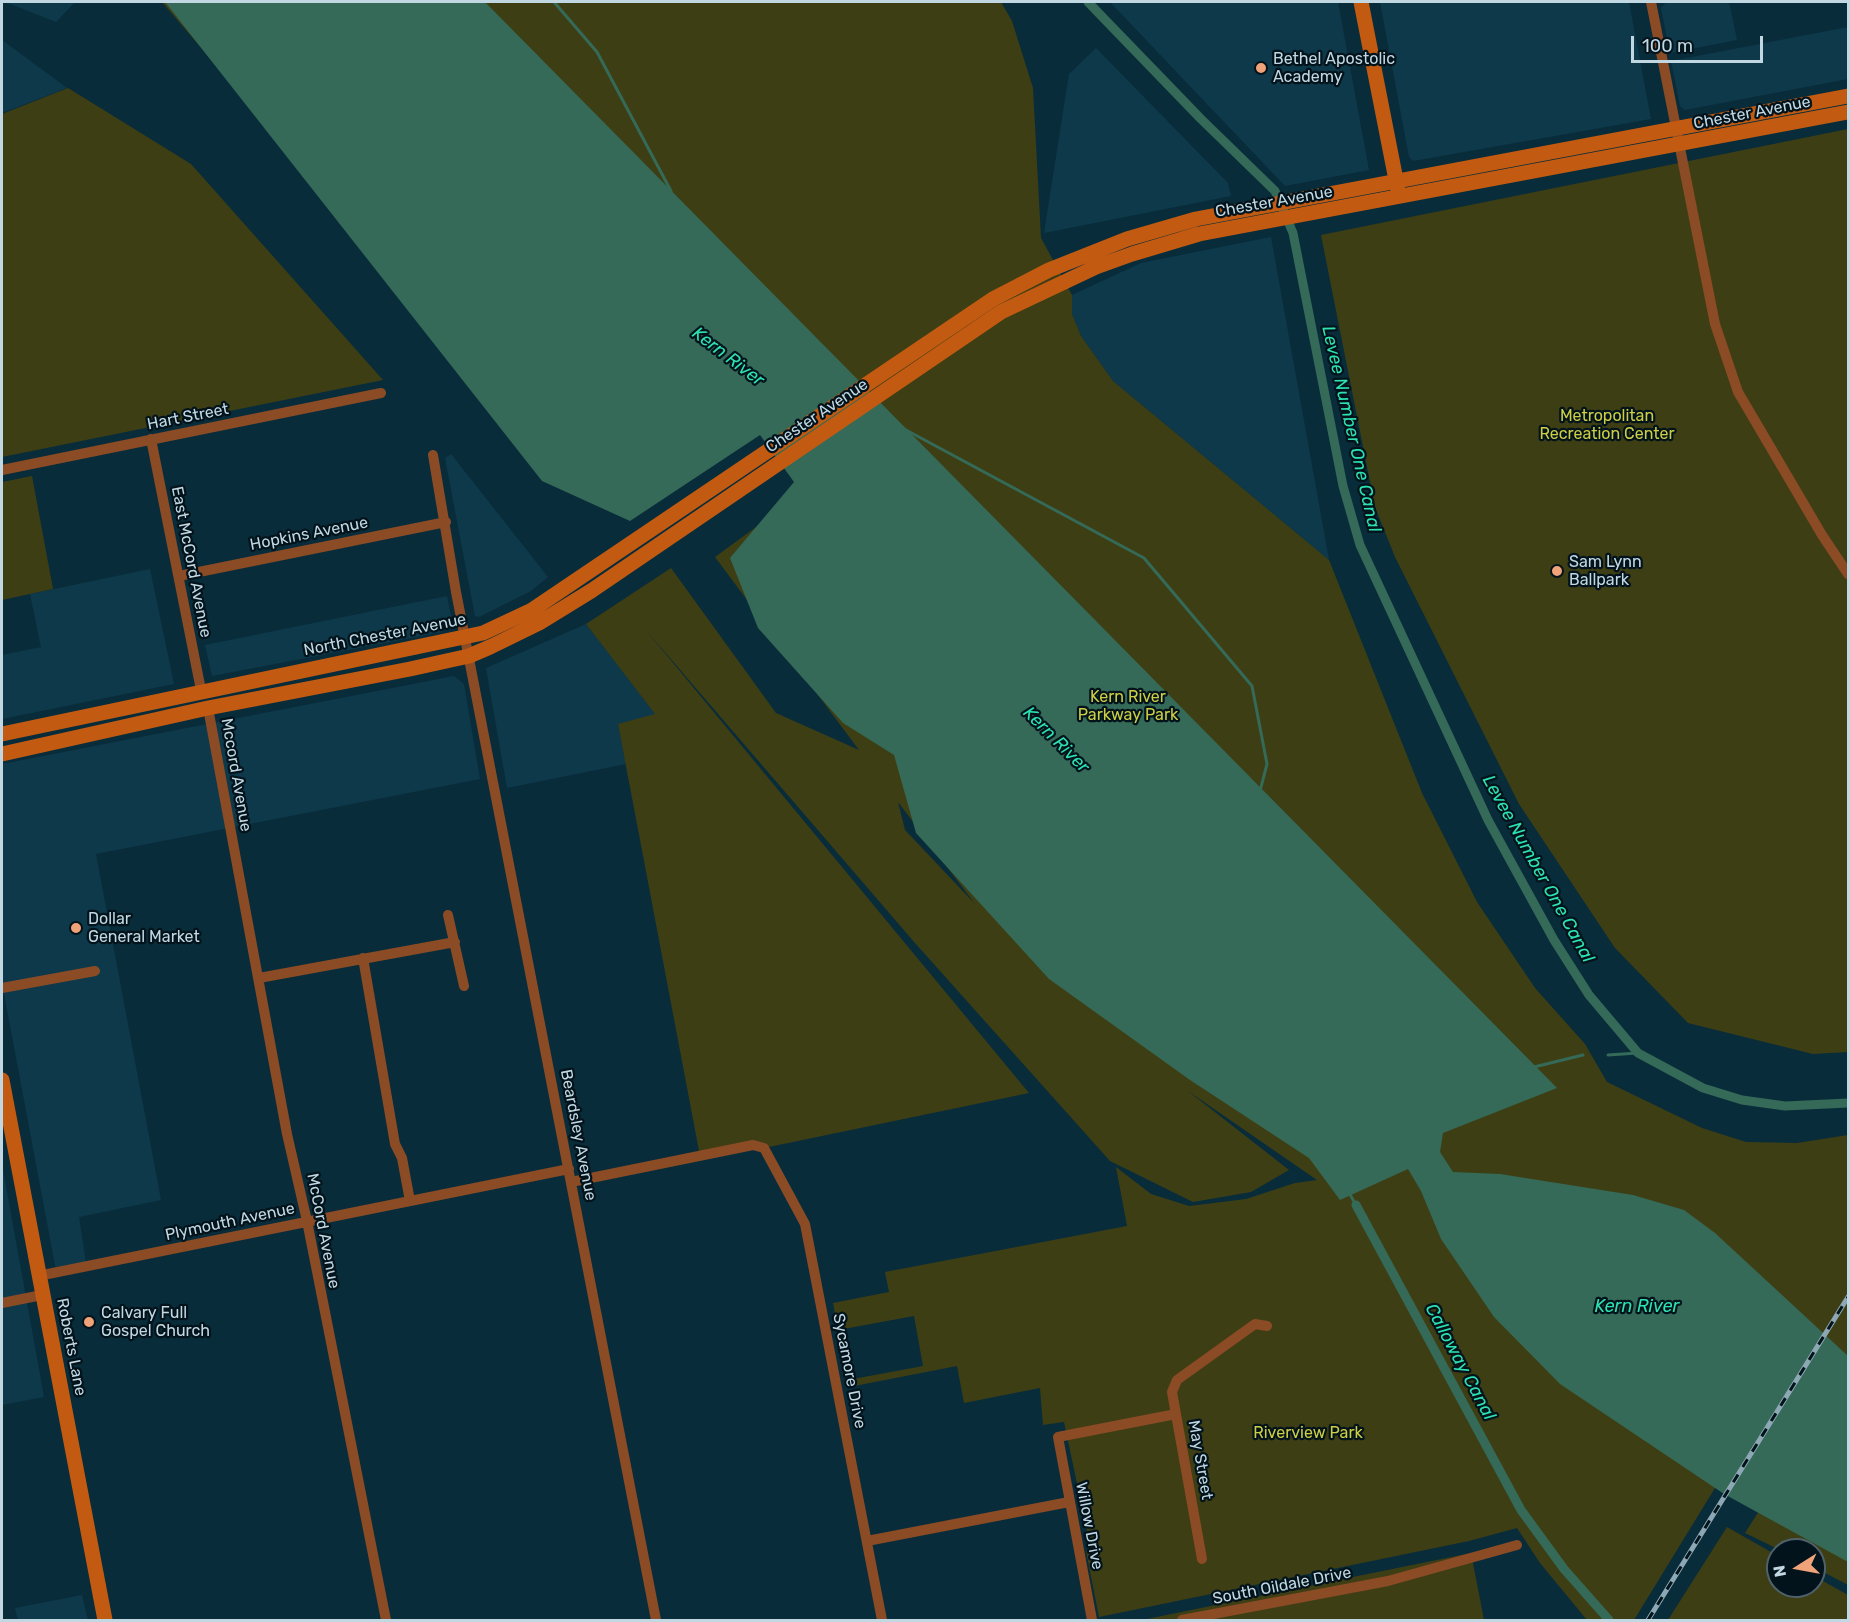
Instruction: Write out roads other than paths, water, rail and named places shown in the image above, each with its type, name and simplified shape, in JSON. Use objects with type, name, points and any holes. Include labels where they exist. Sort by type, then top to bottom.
[{"type":"main road","points":[[1361,2],[1400,197]]},
{"type":"main road","name":"Chester Avenue","points":[[764,453],[993,299],[1090,253],[1196,219],[1675,131],[1848,96]]},
{"type":"main road","name":"Chester Avenue","points":[[469,656],[548,618],[1000,312],[1096,267],[1199,234],[1678,146],[1848,112]]},
{"type":"main road","name":"North Chester Avenue","points":[[2,734],[201,690],[466,638],[532,610],[764,453]]},
{"type":"main road","points":[[2,754],[208,708],[469,656]]},
{"type":"main road","points":[[208,708],[221,695],[246,681]]},
{"type":"main road","points":[[176,715],[199,700],[201,690]]},
{"type":"main road","name":"Roberts Lane","points":[[2,1080],[105,1620]]},
{"type":"street","points":[[1651,2],[1715,324],[1737,391],[1822,535],[1848,574]]},
{"type":"street","name":"Hart Street","points":[[2,470],[381,393]]},
{"type":"street","name":"East McCord Avenue","points":[[151,439],[201,690]]},
{"type":"street","name":"Beardsley Avenue","points":[[433,455],[469,656],[656,1620]]},
{"type":"street","name":"Hopkins Avenue","points":[[179,576],[446,522]]},
{"type":"street","name":"Mccord Avenue","points":[[208,708],[234,848]]},
{"type":"street","name":"McCord Avenue","points":[[234,848],[287,1134],[307,1221],[386,1620]]},
{"type":"street","points":[[448,915],[464,986]]},
{"type":"street","points":[[259,978],[455,942]]},
{"type":"street","points":[[363,958],[395,1144],[402,1158],[410,1201]]},
{"type":"street","points":[[2,988],[95,971]]},
{"type":"street","name":"Sycamore Drive","points":[[571,1182],[753,1145],[764,1148],[805,1224],[882,1620]]},
{"type":"street","name":"Plymouth Avenue","points":[[38,1276],[569,1170]]},
{"type":"street","points":[[2,1303],[42,1295]]},
{"type":"street","points":[[1176,1414],[1172,1392],[1177,1380],[1255,1324],[1267,1326]]},
{"type":"street","name":"May Street","points":[[1058,1437],[1176,1414],[1202,1559]]},
{"type":"street","name":"Willow Drive","points":[[1058,1437],[1092,1620]]},
{"type":"street","points":[[867,1541],[1069,1502]]},
{"type":"street","name":"South Oildale Drive","points":[[1182,1620],[1388,1581],[1517,1545]]},
{"type":"water","name":"Kern River","points":[[165,2],[485,2],[1557,1088],[1443,1133],[1440,1152],[1453,1172],[1500,1174],[1633,1195],[1684,1210],[1715,1233],[1848,1356],[1848,1562],[1826,1550],[1826,1538],[1804,1538],[1724,1494],[1560,1384],[1494,1317],[1441,1239],[1421,1191],[1408,1169],[1340,1200],[1309,1158],[1190,1080],[1049,979],[916,833],[894,755],[843,723],[758,628],[730,558],[794,482],[760,435],[630,521],[542,481]]},
{"type":"waterway","points":[[554,2],[597,52],[671,191]]},
{"type":"waterway","name":"Levee Number One Canal","points":[[1088,2],[1201,119],[1275,191],[1293,233],[1343,486],[1360,545],[1488,820],[1554,940],[1589,995],[1638,1053],[1703,1088],[1742,1100],[1785,1106],[1848,1103]]},
{"type":"waterway","points":[[906,430],[1144,558],[1252,686],[1267,764],[1260,791]]},
{"type":"waterway","points":[[1608,1055],[1638,1053]]},
{"type":"waterway","points":[[1534,1067],[1583,1055]]},
{"type":"waterway","name":"Calloway Canal","points":[[1348,1191],[1356,1205]]},
{"type":"waterway","name":"Calloway Canal","points":[[1356,1205],[1521,1510],[1564,1569],[1609,1620]]},
{"type":"railway","points":[[1648,1620],[1848,1297]]},
{"type":"place","name":"Bethel Apostolic Academy","points":[[1261,68]]},
{"type":"place","name":"Sam Lynn Ballpark","points":[[1557,571]]},
{"type":"place","name":"Dollar General Market","points":[[76,928]]},
{"type":"place","name":"Calvary Full Gospel Church","points":[[89,1322]]},
{"type":"park label","name":"Metropolitan Recreation Center","points":[[1607,425]]},
{"type":"park label","name":"Kern River Parkway Park","points":[[1128,706]]},
{"type":"park label","name":"Riverview Park","points":[[1308,1433]]}]
